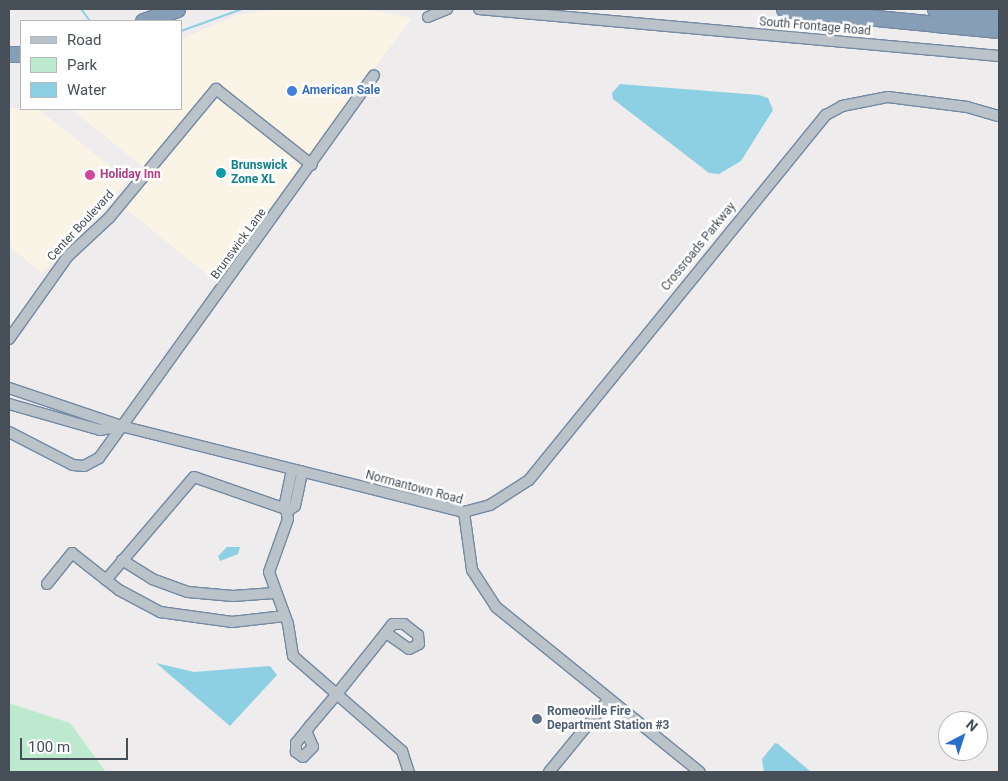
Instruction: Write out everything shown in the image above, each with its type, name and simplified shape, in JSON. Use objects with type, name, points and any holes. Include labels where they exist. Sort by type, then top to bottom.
[{"type":"highway","points":[[146,20],[177,9]]},
{"type":"highway","points":[[784,9],[999,30]]},
{"type":"highway","points":[[935,9],[999,15]]},
{"type":"street","points":[[428,17],[447,9]]},
{"type":"street","name":"South Frontage Road","points":[[479,9],[999,56]]},
{"type":"street","name":"Brunswick Lane","points":[[9,432],[73,465],[84,466],[99,458],[312,165],[374,76]]},
{"type":"street","name":"Center Boulevard","points":[[9,339],[68,256],[109,218],[216,89],[312,165]]},
{"type":"street","name":"Crossroads Parkway","points":[[464,512],[490,505],[529,480],[826,115],[842,106],[888,97],[967,107],[999,116]]},
{"type":"street","name":"Normantown Road","points":[[9,388],[121,426],[464,512],[472,570],[480,588],[500,611],[700,772]]},
{"type":"street","name":"Normantown Road","points":[[9,404],[100,430],[121,426]]},
{"type":"street","points":[[297,471],[295,506],[289,510],[269,572],[274,593],[285,616],[293,656],[402,751],[409,772]]},
{"type":"street","points":[[106,580],[194,477],[289,510]]},
{"type":"street","points":[[48,584],[72,553],[138,602],[184,618],[232,622],[285,616]]},
{"type":"street","points":[[122,560],[169,587],[188,592],[233,596],[274,593]]},
{"type":"street","points":[[306,731],[386,632]]},
{"type":"street","points":[[549,772],[609,699]]},
{"type":"shaded area","points":[[274,9],[363,9],[412,18],[215,281],[125,208],[152,174],[72,110],[182,110],[182,39],[238,15]]},
{"type":"shaded area","points":[[9,108],[39,110],[128,180],[42,273],[9,246]]},
{"type":"green space","points":[[9,703],[70,723],[106,772],[9,772]]},
{"type":"water","points":[[620,84],[759,95],[768,98],[773,110],[741,161],[719,174],[709,173],[613,99],[612,93]]},
{"type":"water","points":[[227,547],[240,547],[238,554],[220,561],[218,556]]},
{"type":"water","points":[[156,663],[194,672],[270,666],[277,675],[230,726]]},
{"type":"water","points":[[775,743],[811,772],[764,772],[762,759]]},
{"type":"waterway","points":[[81,9],[89,20]]},
{"type":"waterway","points":[[182,31],[242,9]]},
{"type":"place","name":"American Sale","points":[[292,91]]},
{"type":"place","name":"Brunswick Zone XL","points":[[221,173]]},
{"type":"place","name":"Holiday Inn","points":[[90,175]]},
{"type":"place","name":"Romeoville Fire Department Station #3","points":[[537,719]]}]
